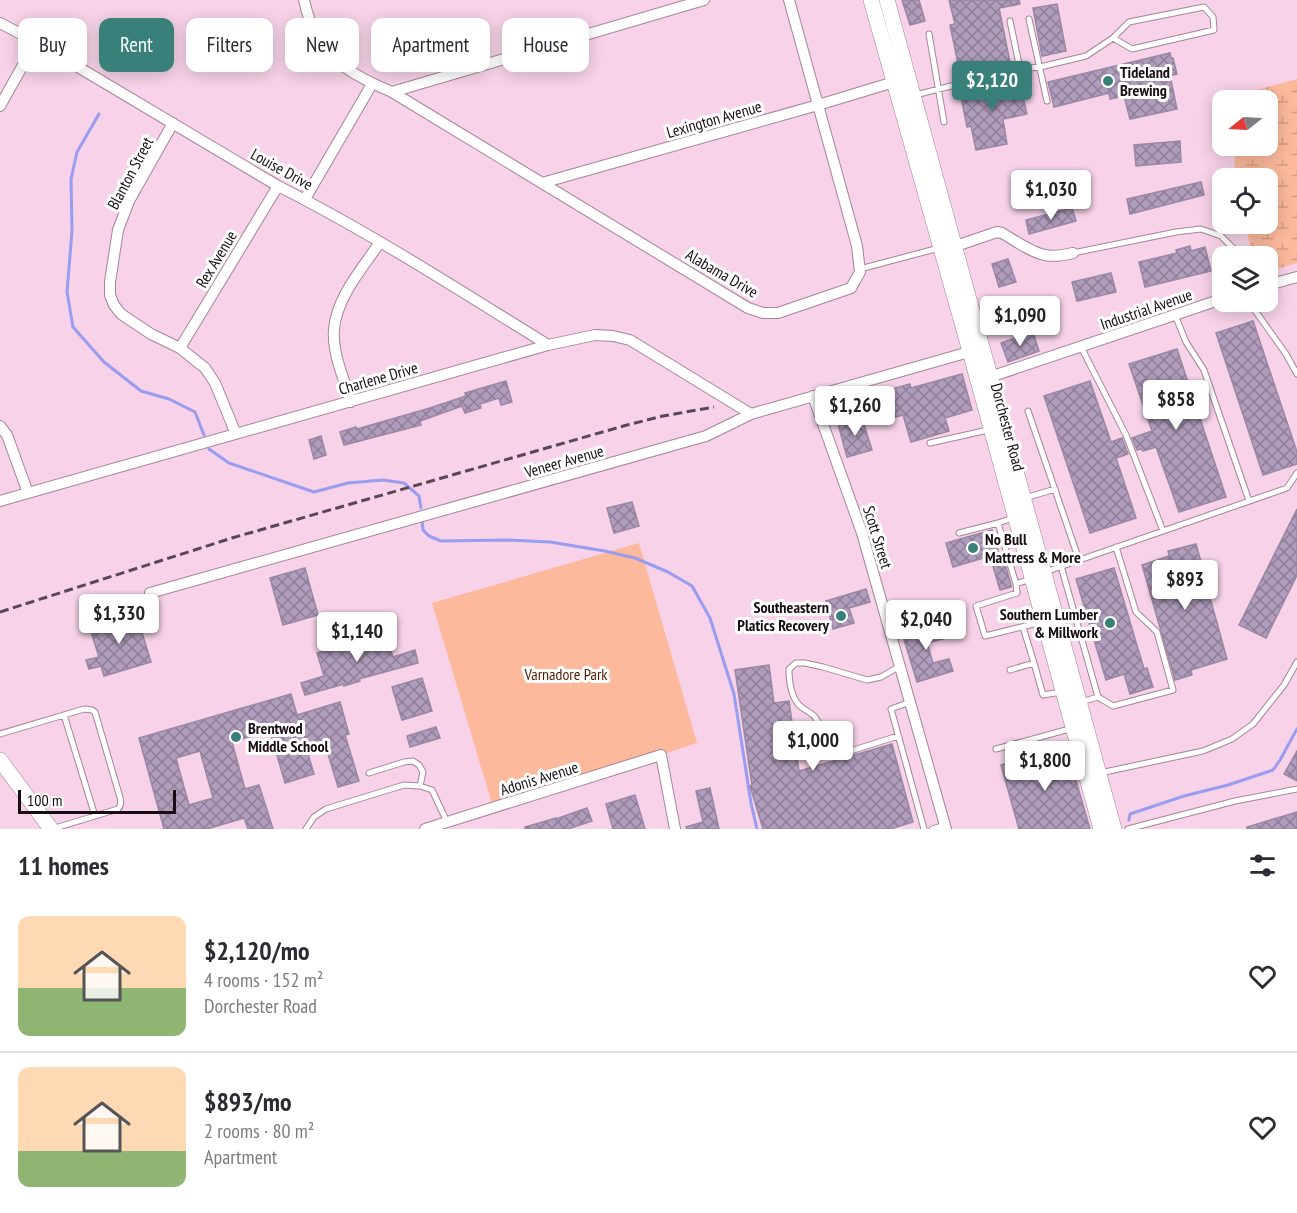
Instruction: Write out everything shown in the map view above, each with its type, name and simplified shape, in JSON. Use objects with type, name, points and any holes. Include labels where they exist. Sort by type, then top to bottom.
[{"type":"main road","name":"Dorchester Road","points":[[871,0],[984,379],[1024,498],[1046,613],[1092,775],[1101,829]]},
{"type":"main road","name":"Dorchester Road","points":[[887,0],[913,96],[945,248]]},
{"type":"main road","name":"Dorchester Road","points":[[984,379],[990,429],[1014,518],[1038,576]]},
{"type":"main road","name":"Dorchester Road","points":[[1069,700],[1073,728],[1114,829]]},
{"type":"main road","points":[[0,760],[52,829]]},
{"type":"street","name":"Alabama Drive","points":[[304,0],[308,16],[320,43],[340,64],[372,84],[392,92],[748,308],[764,313],[778,313],[851,288],[860,269]]},
{"type":"street","points":[[392,92],[704,0]]},
{"type":"street","points":[[789,0],[857,246],[860,269]]},
{"type":"street","name":"Louise Drive","points":[[0,23],[18,32]]},
{"type":"street","points":[[0,106],[19,72]]},
{"type":"street","name":"Louise Drive","points":[[87,72],[278,186],[380,242],[548,345]]},
{"type":"street","name":"Lexington Avenue","points":[[542,183],[894,82]]},
{"type":"street","points":[[305,199],[372,84]]},
{"type":"street","name":"Blanton Street","points":[[173,123],[129,201],[118,230],[110,295],[121,314],[151,334],[180,348],[205,368],[236,434]]},
{"type":"street","name":"Rex Avenue","points":[[180,348],[278,186]]},
{"type":"street","points":[[945,248],[997,232],[1046,256],[1073,253]]},
{"type":"street","points":[[351,402],[339,361],[334,329],[342,300],[380,242]]},
{"type":"street","points":[[1278,283],[1297,278]]},
{"type":"street","name":"Industrial Avenue","points":[[984,379],[1212,302]]},
{"type":"street","name":"Charlene Drive","points":[[0,501],[548,345],[595,335],[630,340],[751,414]]},
{"type":"street","name":"Veneer Avenue","points":[[150,593],[706,436],[751,414],[976,350]]},
{"type":"street","name":"Scott Street","points":[[813,396],[862,533],[946,827]]},
{"type":"street","points":[[0,426],[8,435],[28,493]]},
{"type":"street","name":"Adonis Avenue","points":[[425,829],[661,755],[675,829]]},
{"type":"lane","points":[[913,96],[1020,69],[1040,67],[1086,56],[1113,38],[1129,22],[1204,7],[1213,16],[1214,30],[1132,49],[1113,38]]},
{"type":"lane","points":[[1029,19],[1047,101]]},
{"type":"lane","points":[[1010,21],[1020,69]]},
{"type":"lane","points":[[929,34],[944,122]]},
{"type":"lane","points":[[1073,253],[1176,231],[1201,229],[1221,236],[1231,246]]},
{"type":"lane","points":[[860,269],[945,248]]},
{"type":"lane","points":[[1257,312],[1297,374]]},
{"type":"lane","points":[[1175,315],[1186,342],[1204,370],[1249,501]]},
{"type":"lane","points":[[1081,347],[1126,435],[1163,531]]},
{"type":"lane","points":[[1028,411],[1079,560]]},
{"type":"lane","points":[[930,443],[990,429]]},
{"type":"lane","points":[[1016,584],[1061,566],[1287,488],[1297,473]]},
{"type":"lane","points":[[1024,498],[1055,489]]},
{"type":"lane","points":[[959,533],[1014,518]]},
{"type":"lane","points":[[998,523],[1017,593],[976,606],[985,636],[1023,627],[1071,602]]},
{"type":"lane","points":[[1023,627],[1043,695],[1069,700],[1098,697],[1113,706],[1173,690],[1157,632],[1136,612],[1116,547]]},
{"type":"lane","points":[[1061,566],[1098,697]]},
{"type":"lane","points":[[1092,775],[1203,751],[1232,739],[1253,724],[1284,685],[1297,662]]},
{"type":"lane","points":[[898,736],[841,754],[832,752],[825,744],[817,720],[799,705],[793,694],[789,681],[789,669],[796,663],[805,663],[867,680],[881,677],[900,666]]},
{"type":"lane","points":[[1010,670],[1034,663]]},
{"type":"lane","points":[[910,702],[891,709],[924,829]]},
{"type":"lane","points":[[0,733],[84,709],[95,712],[121,802],[118,809],[52,829]]},
{"type":"lane","points":[[64,715],[95,816]]},
{"type":"lane","points":[[996,749],[1073,728]]},
{"type":"lane","points":[[369,773],[413,760],[423,772],[420,786]]},
{"type":"lane","points":[[306,829],[314,817],[326,809],[404,785],[420,786],[432,790],[447,822]]},
{"type":"lane","points":[[1128,829],[1234,801],[1297,789]]},
{"type":"lane","points":[[932,829],[946,827]]},
{"type":"green space","points":[[1297,79],[1297,263],[1278,269],[1278,246],[1250,246],[1248,234],[1278,234],[1278,168],[1235,168],[1234,163],[1235,156],[1278,156],[1278,90],[1256,90]]},
{"type":"green space","name":"Varnadore Park","points":[[639,543],[697,743],[493,807],[432,603]]},
{"type":"building","points":[[902,0],[919,0],[925,21],[910,25]]},
{"type":"building","points":[[949,0],[1019,0],[1020,4],[999,8],[1010,62],[960,73],[950,25],[955,24]]},
{"type":"building","points":[[1057,4],[1066,51],[1042,56],[1033,8]]},
{"type":"building","name":"Tideland Brewing","points":[[1170,53],[1177,74],[1170,76],[1177,109],[1130,119],[1124,96],[1110,99],[1109,93],[1054,107],[1048,82]]},
{"type":"building","points":[[1019,80],[1027,114],[1003,119],[1007,144],[976,150],[971,126],[967,127],[960,92]]},
{"type":"building","points":[[1180,141],[1181,162],[1136,166],[1134,145]]},
{"type":"building","points":[[1201,182],[1204,195],[1130,214],[1127,199]]},
{"type":"building","points":[[1072,208],[1076,221],[1029,234],[1026,220]]},
{"type":"building","points":[[1190,246],[1191,251],[1205,247],[1211,271],[1145,287],[1139,262],[1177,253],[1176,250]]},
{"type":"building","points":[[1008,259],[1016,282],[999,287],[992,264]]},
{"type":"building","points":[[1111,273],[1116,292],[1077,301],[1072,282]]},
{"type":"building","points":[[1253,321],[1297,452],[1297,464],[1263,475],[1216,333]]},
{"type":"building","points":[[1033,332],[1039,351],[1008,362],[1001,343]]},
{"type":"building","points":[[1177,349],[1226,497],[1179,512],[1156,447],[1143,451],[1142,449],[1137,450],[1132,438],[1152,431],[1129,364]]},
{"type":"building","points":[[962,374],[972,410],[945,418],[949,431],[911,442],[903,415],[892,418],[886,395],[896,392],[895,388],[910,384],[911,388]]},
{"type":"building","points":[[506,381],[512,402],[501,405],[499,398],[480,404],[481,408],[465,413],[462,406],[420,421],[421,425],[344,445],[340,432],[430,408],[466,396],[465,393]]},
{"type":"building","points":[[1090,381],[1111,442],[1122,438],[1128,454],[1116,458],[1136,518],[1090,533],[1044,396]]},
{"type":"building","points":[[862,418],[872,450],[847,457],[838,424]]},
{"type":"building","points":[[321,436],[326,455],[314,459],[309,440]]},
{"type":"building","points":[[632,502],[639,526],[614,533],[607,508]]},
{"type":"building","points":[[1297,509],[1297,575],[1266,638],[1239,625]]},
{"type":"building","name":"No Bull Mattress & More","points":[[992,530],[1011,585],[1011,587],[1000,590],[990,556],[953,567],[946,543]]},
{"type":"building","points":[[1196,544],[1207,583],[1213,581],[1216,592],[1209,594],[1227,659],[1191,670],[1192,675],[1175,680],[1142,565],[1169,556],[1168,551]]},
{"type":"building","points":[[305,568],[318,615],[283,625],[270,578]]},
{"type":"building","name":"Southern Lumber & Millwork","points":[[1114,568],[1144,669],[1147,668],[1153,687],[1130,694],[1124,674],[1106,680],[1076,579]]},
{"type":"building","name":"Southeastern Platics Recovery","points":[[866,589],[870,602],[849,608],[854,623],[833,629],[826,601]]},
{"type":"building","points":[[117,615],[119,621],[137,616],[151,662],[104,676],[101,666],[89,669],[86,660],[99,657],[90,629],[100,626],[99,620]]},
{"type":"building","points":[[941,621],[946,638],[927,643],[933,663],[949,659],[953,671],[917,682],[902,633]]},
{"type":"building","points":[[386,634],[393,657],[415,650],[418,663],[359,679],[360,681],[344,686],[344,684],[305,695],[301,683],[324,676],[317,653]]},
{"type":"building","points":[[769,665],[774,703],[789,701],[799,771],[892,744],[913,822],[890,829],[763,829],[750,786],[752,785],[735,670]]},
{"type":"building","points":[[422,678],[432,711],[402,720],[392,687]]},
{"type":"building","points":[[291,694],[297,715],[340,702],[349,734],[345,735],[359,781],[338,787],[324,741],[306,747],[314,774],[285,783],[270,731],[232,742],[245,789],[259,785],[273,829],[248,829],[244,818],[207,829],[164,829],[139,738]],"holes":[[[200,751],[213,798],[189,805],[176,758]]]},
{"type":"building","points":[[436,727],[440,738],[410,747],[407,736]]},
{"type":"building","points":[[1066,746],[1090,829],[1019,829],[1001,765]]},
{"type":"building","points":[[1297,751],[1297,781],[1284,774]]},
{"type":"building","points":[[710,788],[719,829],[687,829],[686,827],[703,822],[696,791]]},
{"type":"building","points":[[635,795],[645,829],[613,829],[606,804]]},
{"type":"building","points":[[587,808],[592,821],[568,829],[525,829],[525,827]]},
{"type":"building","points":[[1297,812],[1297,829],[1247,829],[1247,827]]},
{"type":"waterway","points":[[99,114],[77,152],[71,179],[72,231],[67,292],[73,327],[104,362],[141,391],[169,399],[195,412],[204,435]]},
{"type":"waterway","points":[[209,449],[229,463],[314,492],[348,483],[383,480],[404,483],[419,496],[421,508]]},
{"type":"waterway","points":[[422,520],[423,530],[429,536],[441,541],[550,542],[605,551],[635,558],[668,572],[692,586],[710,618],[734,694],[757,829]]},
{"type":"waterway","points":[[1129,820],[1130,814],[1273,770],[1297,729]]},
{"type":"railway","points":[[0,612],[232,538],[627,425],[714,407]]},
{"type":"place","name":"Tideland Brewing","points":[[1108,81]]},
{"type":"place","name":"No Bull Mattress & More","points":[[973,548]]},
{"type":"place","name":"Southeastern Platics Recovery","points":[[841,616]]},
{"type":"place","name":"Southern Lumber & Millwork","points":[[1110,623]]},
{"type":"place","name":"Brentwod Middle School","points":[[236,737]]}]
